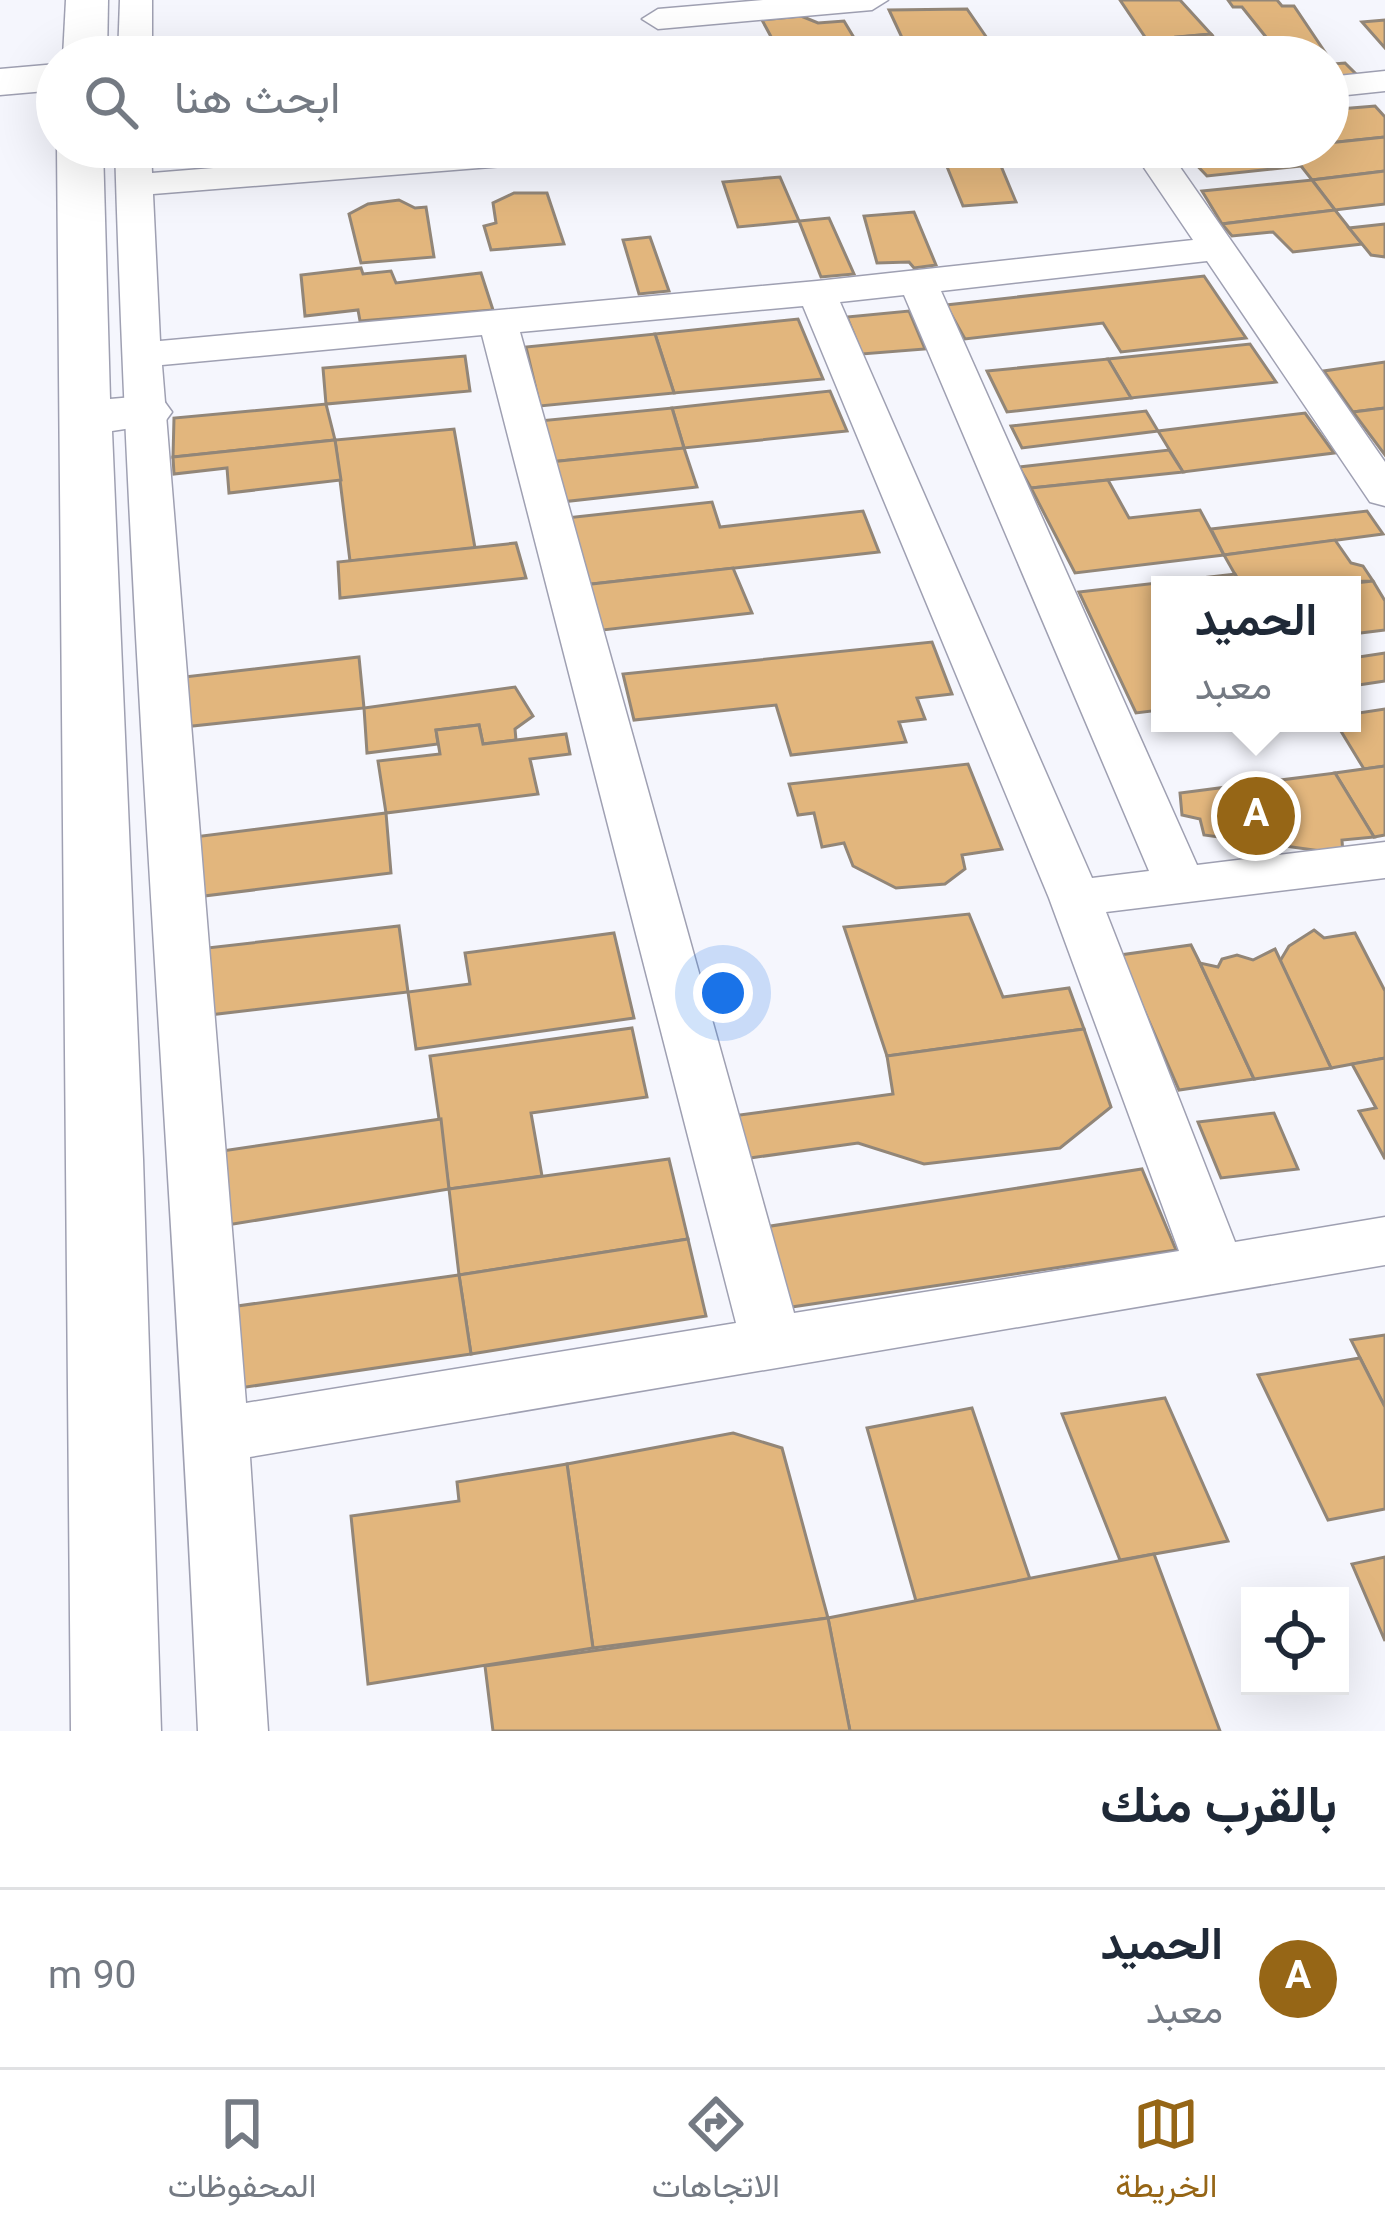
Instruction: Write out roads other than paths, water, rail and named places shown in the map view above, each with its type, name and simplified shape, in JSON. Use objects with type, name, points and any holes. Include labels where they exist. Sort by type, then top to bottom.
[{"type":"main road","points":[[86,36],[87,0]]},
{"type":"main road","points":[[0,82],[36,79]]},
{"type":"main road","points":[[108,168],[77,200],[114,415],[106,1183],[116,1731]]},
{"type":"street","points":[[135,36],[136,0]]},
{"type":"street","points":[[654,9],[872,0]]},
{"type":"street","points":[[1349,85],[1385,82]]},
{"type":"street","points":[[117,168],[141,355],[114,415],[217,1435],[232,1731]]},
{"type":"street","points":[[1162,168],[1385,493]]},
{"type":"street","points":[[141,355],[817,293],[1215,249]]},
{"type":"street","points":[[918,282],[1180,884]]},
{"type":"street","points":[[817,293],[1076,898],[1215,1268]]},
{"type":"street","points":[[498,322],[771,1341]]},
{"type":"street","points":[[1076,898],[1385,860]]},
{"type":"street","points":[[217,1435],[1385,1241]]},
{"type":"place","name":"الحميد","points":[[1256,816]]}]
